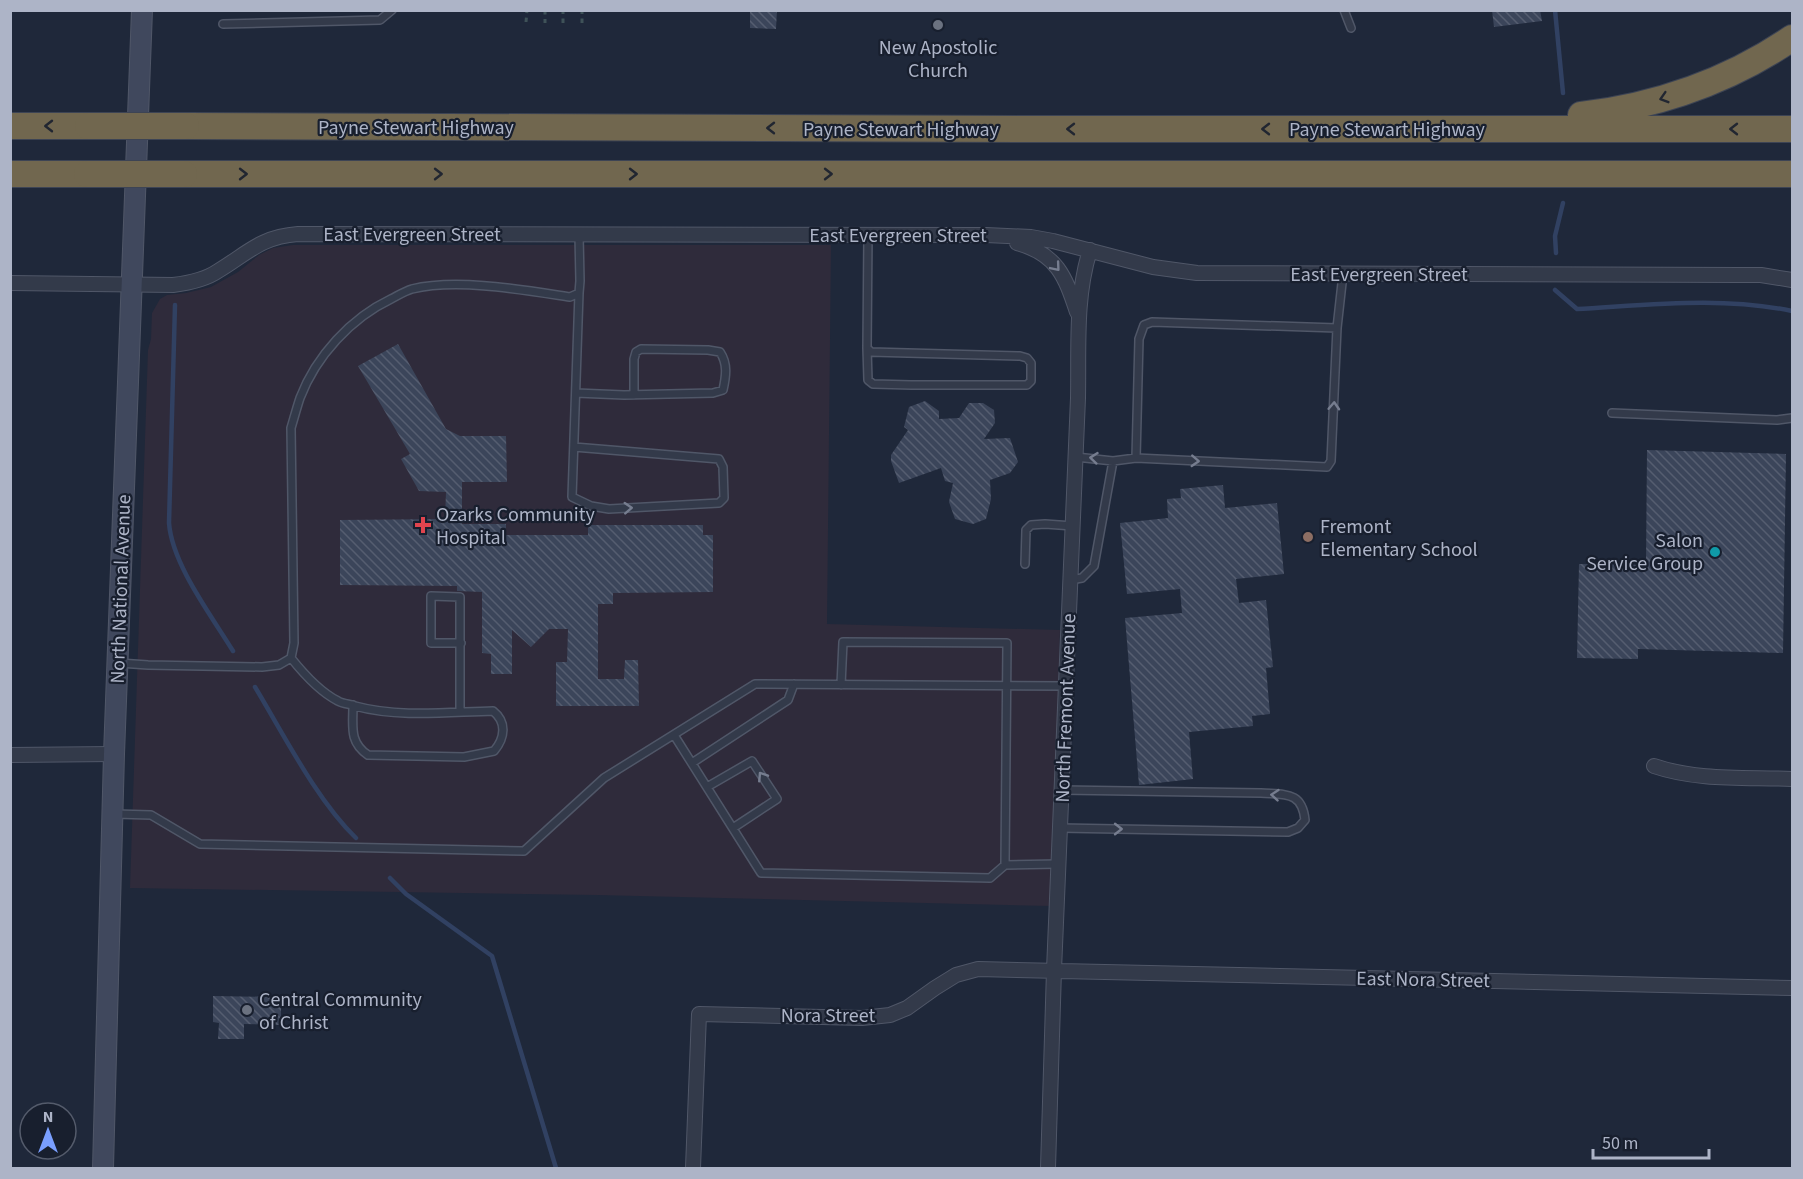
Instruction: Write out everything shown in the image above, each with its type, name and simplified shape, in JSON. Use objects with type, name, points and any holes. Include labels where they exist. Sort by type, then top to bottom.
[{"type":"highway","points":[[1374,129],[1581,115],[1630,108],[1661,100],[1713,81],[1792,38]]},
{"type":"highway","name":"Payne Stewart Highway","points":[[10,126],[1792,129]]},
{"type":"highway","points":[[10,174],[1792,174]]},
{"type":"highway","points":[[1661,174],[1792,182]]},
{"type":"main road","name":"North National Avenue","points":[[103,1168],[117,663],[142,10]]},
{"type":"street","name":"East Evergreen Street","points":[[10,283],[173,285],[196,281],[218,271],[255,246],[287,235],[986,235],[1031,237],[1153,267],[1197,273],[1761,275],[1792,280]]},
{"type":"street","points":[[986,235],[1033,247],[1049,259],[1062,273],[1078,315]]},
{"type":"street","name":"North Fremont Avenue","points":[[1048,1168],[1058,864],[1076,456],[1080,340],[1078,315],[1084,270],[1090,250]]},
{"type":"street","points":[[10,754],[114,754]]},
{"type":"street","points":[[1654,766],[1693,776],[1792,778]]},
{"type":"street","name":"Nora Street","points":[[693,1168],[699,1014],[862,1018],[890,1015],[907,1008],[956,975],[978,969],[1054,970]]},
{"type":"street","name":"East Nora Street","points":[[1054,970],[1792,988]]},
{"type":"lane","points":[[223,24],[380,20],[392,10]]},
{"type":"lane","points":[[1344,10],[1351,28]]},
{"type":"lane","points":[[574,447],[719,459],[723,467],[724,498],[718,503],[609,509],[591,506],[572,497],[580,281],[579,235]]},
{"type":"lane","points":[[867,348],[877,353],[1020,356],[1027,358],[1031,363],[1031,381],[1027,385],[911,385],[873,384],[868,381],[867,348],[868,235]]},
{"type":"lane","points":[[1076,456],[1113,461],[1136,458],[1327,467],[1331,461],[1337,328],[1342,274]]},
{"type":"lane","points":[[117,663],[262,667],[279,665],[291,657],[294,643],[291,428],[301,396],[317,364],[338,338],[374,307],[410,290],[449,285],[515,289],[570,297],[579,293]]},
{"type":"lane","points":[[1136,458],[1139,339],[1144,325],[1152,322],[1337,328]]},
{"type":"lane","points":[[576,393],[634,395],[713,393],[723,390],[725,360],[720,352],[708,350],[641,349],[636,352],[634,359],[634,395]]},
{"type":"lane","points":[[1612,413],[1777,420],[1792,418]]},
{"type":"lane","points":[[1070,580],[1082,578],[1094,566],[1113,461]]},
{"type":"lane","points":[[1025,564],[1026,530],[1031,525],[1072,526]]},
{"type":"lane","points":[[460,712],[461,643],[460,597],[431,596],[431,643],[461,643]]},
{"type":"lane","points":[[841,685],[843,642],[1007,643],[1005,865]]},
{"type":"lane","points":[[291,657],[307,678],[338,701],[353,705],[375,711],[493,711],[500,716],[502,742],[494,751],[464,757],[368,755],[358,748],[353,731],[353,705]]},
{"type":"lane","points":[[112,814],[151,815],[200,844],[524,851],[604,778],[755,684],[1066,686]]},
{"type":"lane","points":[[692,763],[788,700],[794,684]]},
{"type":"lane","points":[[674,735],[761,873],[990,878],[1005,865],[1058,864]]},
{"type":"lane","points":[[707,787],[752,761],[777,799],[733,828]]},
{"type":"lane","points":[[1060,828],[1288,832],[1299,828],[1305,820],[1304,808],[1299,800],[1286,795],[1062,790]]},
{"type":"path","points":[[526,22],[527,10]]},
{"type":"path","points":[[545,10],[545,23]]},
{"type":"path","points":[[563,10],[563,23]]},
{"type":"path","points":[[582,10],[582,23]]},
{"type":"shaded area","points":[[293,245],[831,245],[827,624],[1060,630],[1052,906],[597,895],[130,888],[148,350],[151,339],[152,313],[160,299],[167,295],[211,287],[238,272],[259,255],[273,248]]},
{"type":"building","points":[[750,10],[777,10],[776,29],[750,28]]},
{"type":"building","points":[[1492,10],[1540,10],[1542,21],[1494,27]]},
{"type":"building","name":"Ozarks Community Hospital","points":[[398,344],[446,429],[460,436],[506,436],[507,482],[462,482],[462,524],[506,524],[506,535],[588,535],[588,525],[703,525],[703,535],[713,535],[713,592],[613,593],[613,604],[598,604],[598,679],[624,679],[625,660],[638,660],[639,706],[556,706],[556,662],[567,662],[568,629],[549,629],[531,647],[512,630],[512,674],[491,674],[491,654],[482,653],[482,592],[457,591],[457,586],[340,585],[340,520],[445,519],[446,492],[419,491],[401,459],[410,454],[358,366]]},
{"type":"building","points":[[925,401],[939,411],[939,419],[959,418],[969,403],[983,403],[994,410],[995,423],[984,439],[1010,438],[1018,462],[1010,473],[990,480],[991,499],[986,519],[973,524],[955,519],[949,502],[953,483],[945,481],[941,468],[899,483],[891,455],[908,430],[904,427],[909,407]]},
{"type":"building","name":"Salon Service Group","points":[[1647,450],[1786,454],[1783,653],[1638,649],[1638,659],[1577,658],[1579,564],[1646,565]]},
{"type":"building","points":[[1223,485],[1225,508],[1277,503],[1284,574],[1236,579],[1239,603],[1266,600],[1273,667],[1266,668],[1270,714],[1252,716],[1253,726],[1189,732],[1193,779],[1139,785],[1125,618],[1182,613],[1180,589],[1127,594],[1120,523],[1168,518],[1167,499],[1181,498],[1180,489]]},
{"type":"building","name":"Central Community of Christ","points":[[213,996],[281,997],[281,1025],[244,1024],[244,1039],[218,1039],[219,1023],[213,1022]]},
{"type":"waterway","points":[[1555,10],[1563,93]]},
{"type":"waterway","points":[[1556,253],[1555,236],[1563,203]]},
{"type":"waterway","points":[[1555,290],[1577,309],[1712,303],[1766,306],[1792,311]]},
{"type":"waterway","points":[[175,305],[169,523],[177,555],[185,572],[233,651]]},
{"type":"waterway","points":[[255,687],[314,786],[327,805],[356,838]]},
{"type":"waterway","points":[[390,878],[406,894],[492,956],[556,1168]]},
{"type":"place","name":"New Apostolic Church","points":[[938,25]]},
{"type":"place","name":"Ozarks Community Hospital","points":[[423,525]]},
{"type":"place","name":"Fremont Elementary School","points":[[1308,537]]},
{"type":"place","name":"Salon Service Group","points":[[1715,552]]},
{"type":"place","name":"Central Community of Christ","points":[[247,1010]]}]
